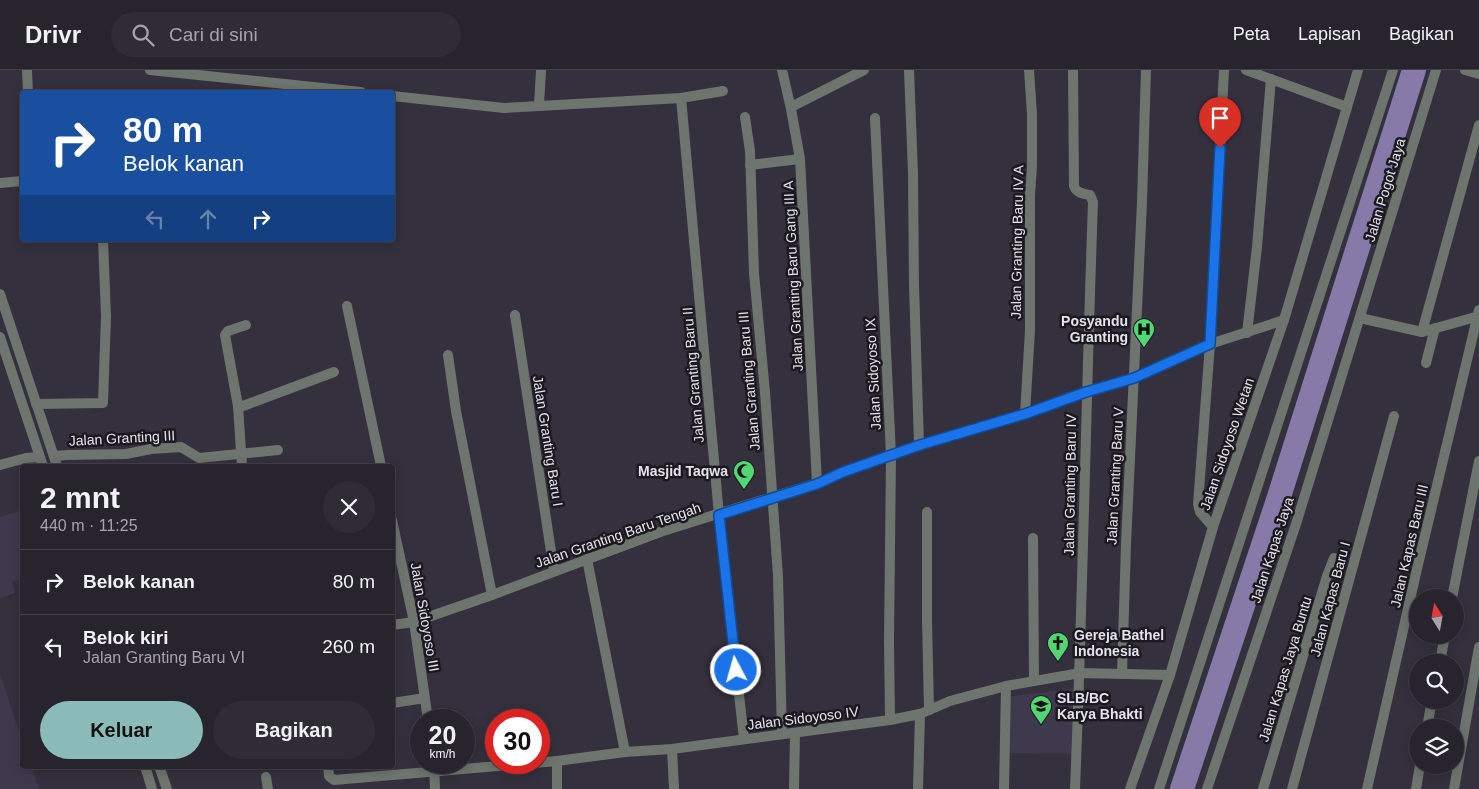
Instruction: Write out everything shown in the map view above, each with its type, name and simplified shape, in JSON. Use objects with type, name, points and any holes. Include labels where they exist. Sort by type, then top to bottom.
[{"type":"street","points":[[27,70],[28,90]]},
{"type":"street","points":[[150,70],[342,90]]},
{"type":"street","points":[[539,105],[541,70]]},
{"type":"street","name":"Jalan Granting Baru Gang III A","points":[[782,70],[800,158],[817,484]]},
{"type":"street","points":[[790,107],[864,70]]},
{"type":"street","points":[[908,70],[913,172],[914,286],[920,445]]},
{"type":"street","name":"Jalan Granting Baru IV A","points":[[1025,414],[1030,330],[1030,195],[1032,167],[1032,114],[1029,70]]},
{"type":"street","name":"Jalan Granting Baru IV","points":[[1073,70],[1074,189],[1079,193],[1090,195],[1093,202],[1075,789]]},
{"type":"street","name":"Jalan Granting Baru V","points":[[1122,674],[1146,70]]},
{"type":"street","points":[[1213,527],[1200,512],[1198,504],[1210,344],[1224,70]]},
{"type":"street","points":[[1246,70],[1347,107]]},
{"type":"street","name":"Jalan Sidoyoso Wetan","points":[[1130,789],[1170,675],[1213,527],[1284,320],[1358,70]]},
{"type":"street","points":[[1159,789],[1240,546],[1393,70]]},
{"type":"street","name":"Jalan Pogot Jaya","points":[[1360,318],[1436,70]]},
{"type":"street","points":[[1465,70],[1479,74]]},
{"type":"street","points":[[1247,333],[1257,248],[1271,79]]},
{"type":"street","points":[[395,96],[504,108],[681,98],[723,91]]},
{"type":"street","name":"Jalan Granting Baru II","points":[[681,98],[719,515],[744,739]]},
{"type":"street","name":"Jalan Granting Baru III","points":[[745,117],[750,165],[754,273],[778,576],[782,734]]},
{"type":"street","name":"Jalan Sidoyoso IX","points":[[875,118],[890,455],[888,641],[890,720]]},
{"type":"street","points":[[1422,332],[1479,125]]},
{"type":"street","points":[[750,165],[800,158]]},
{"type":"street","points":[[0,183],[20,181]]},
{"type":"street","points":[[36,404],[102,404],[106,295],[103,242]]},
{"type":"street","points":[[0,294],[55,461]]},
{"type":"street","points":[[347,306],[381,464]]},
{"type":"street","points":[[1360,318],[1422,332],[1478,314]]},
{"type":"street","name":"Jalan Kapas Baru III","points":[[1368,789],[1417,570],[1478,314]]},
{"type":"street","name":"Jalan Granting Baru I","points":[[515,315],[554,571]]},
{"type":"street","name":"Jalan Kapas Jaya","points":[[1207,789],[1296,524],[1360,318]]},
{"type":"street","name":"Jalan Granting Baru Tengah","points":[[395,625],[414,622],[663,532],[817,484],[890,455],[1025,414],[1086,392],[1134,378],[1210,344],[1284,320]]},
{"type":"street","points":[[242,464],[238,406],[225,335],[228,331],[246,325]]},
{"type":"street","points":[[1426,363],[1436,328]]},
{"type":"street","points":[[0,337],[41,462]]},
{"type":"street","points":[[448,354],[456,411],[492,595]]},
{"type":"street","points":[[238,406],[252,403],[334,372]]},
{"type":"street","name":"Jalan Kapas Baru I","points":[[1292,789],[1394,416]]},
{"type":"street","name":"Jalan Granting III","points":[[55,461],[68,455],[126,454],[151,449],[181,447],[199,458],[278,450]]},
{"type":"street","points":[[0,465],[26,458],[41,462]]},
{"type":"street","points":[[1454,589],[1479,461]]},
{"type":"street","points":[[918,789],[924,712],[927,620],[927,512]]},
{"type":"street","name":"Jalan Sidoyoso III","points":[[395,534],[414,622],[427,709]]},
{"type":"street","points":[[1033,538],[1034,681]]},
{"type":"street","name":"Jalan Kapas Jaya Buntu","points":[[1263,789],[1334,558]]},
{"type":"street","points":[[587,559],[625,752]]},
{"type":"street","points":[[1454,789],[1479,647]]},
{"type":"street","name":"Jalan Sidoyoso IV","points":[[475,765],[557,761],[625,752],[672,749],[890,720],[924,712],[950,701],[1006,686],[1080,673],[1170,675]]},
{"type":"street","points":[[1004,789],[1006,686]]},
{"type":"street","points":[[395,703],[426,698]]},
{"type":"street","points":[[794,789],[795,734]]},
{"type":"street","points":[[672,749],[674,789]]},
{"type":"street","points":[[557,761],[557,789]]},
{"type":"street","points":[[146,769],[152,789]]},
{"type":"street","points":[[160,769],[167,789]]},
{"type":"street","name":"Jalan Sidoyoso IV","points":[[328,769],[329,776],[334,780],[410,770]]},
{"type":"street","points":[[434,774],[435,789]]},
{"type":"street","points":[[1416,789],[1418,774]]},
{"type":"street","points":[[266,777],[268,789]]},
{"type":"shaded area","points":[[20,511],[20,580],[12,582],[15,593],[0,598],[0,517]]},
{"type":"shaded area","points":[[0,674],[20,734],[20,769],[32,769],[39,789],[0,789]]},
{"type":"shaded area","name":"SLB/BC Karya Bhakti","points":[[1076,688],[1074,754],[1008,753],[1007,697]]},
{"type":"waterway","points":[[1182,789],[1278,500],[1414,70]]},
{"type":"place","name":"Posyandu Granting","points":[[1144,348]]},
{"type":"place","name":"Masjid Taqwa","points":[[744,490]]},
{"type":"place","name":"Gereja Bathel Indonesia","points":[[1058,662]]},
{"type":"place","name":"SLB/BC Karya Bhakti","points":[[1041,725]]},
{"type":"route","points":[[736,670],[719,515],[817,484],[843,472],[920,445],[1025,414],[1086,392],[1134,378],[1210,344],[1220,148]]}]
